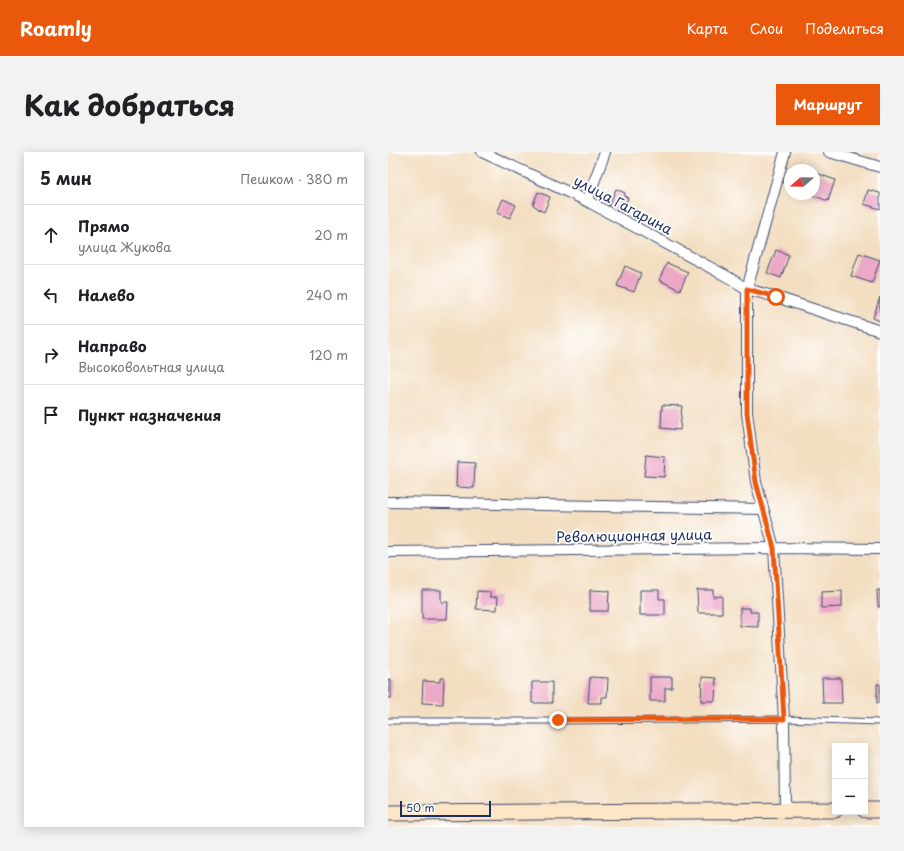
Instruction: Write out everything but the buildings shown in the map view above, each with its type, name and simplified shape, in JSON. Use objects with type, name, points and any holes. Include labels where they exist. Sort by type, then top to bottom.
[{"type":"main road","points":[[388,813],[832,810]]},
{"type":"main road","points":[[868,810],[880,810]]},
{"type":"street","name":"улица Гагарина","points":[[482,152],[587,201],[728,277],[747,289],[880,331]]},
{"type":"street","points":[[587,201],[605,152]]},
{"type":"street","points":[[785,152],[747,289],[747,413],[756,482],[774,548],[784,719],[785,810]]},
{"type":"street","points":[[829,152],[880,167]]},
{"type":"street","name":"Революционная улица","points":[[388,502],[763,509]]},
{"type":"street","name":"Революционная улица","points":[[388,552],[774,548],[880,549]]},
{"type":"lane","points":[[388,721],[784,719],[880,722]]},
{"type":"route","points":[[558,720],[784,719],[774,548],[756,482],[747,413],[747,289],[776,297]]}]
